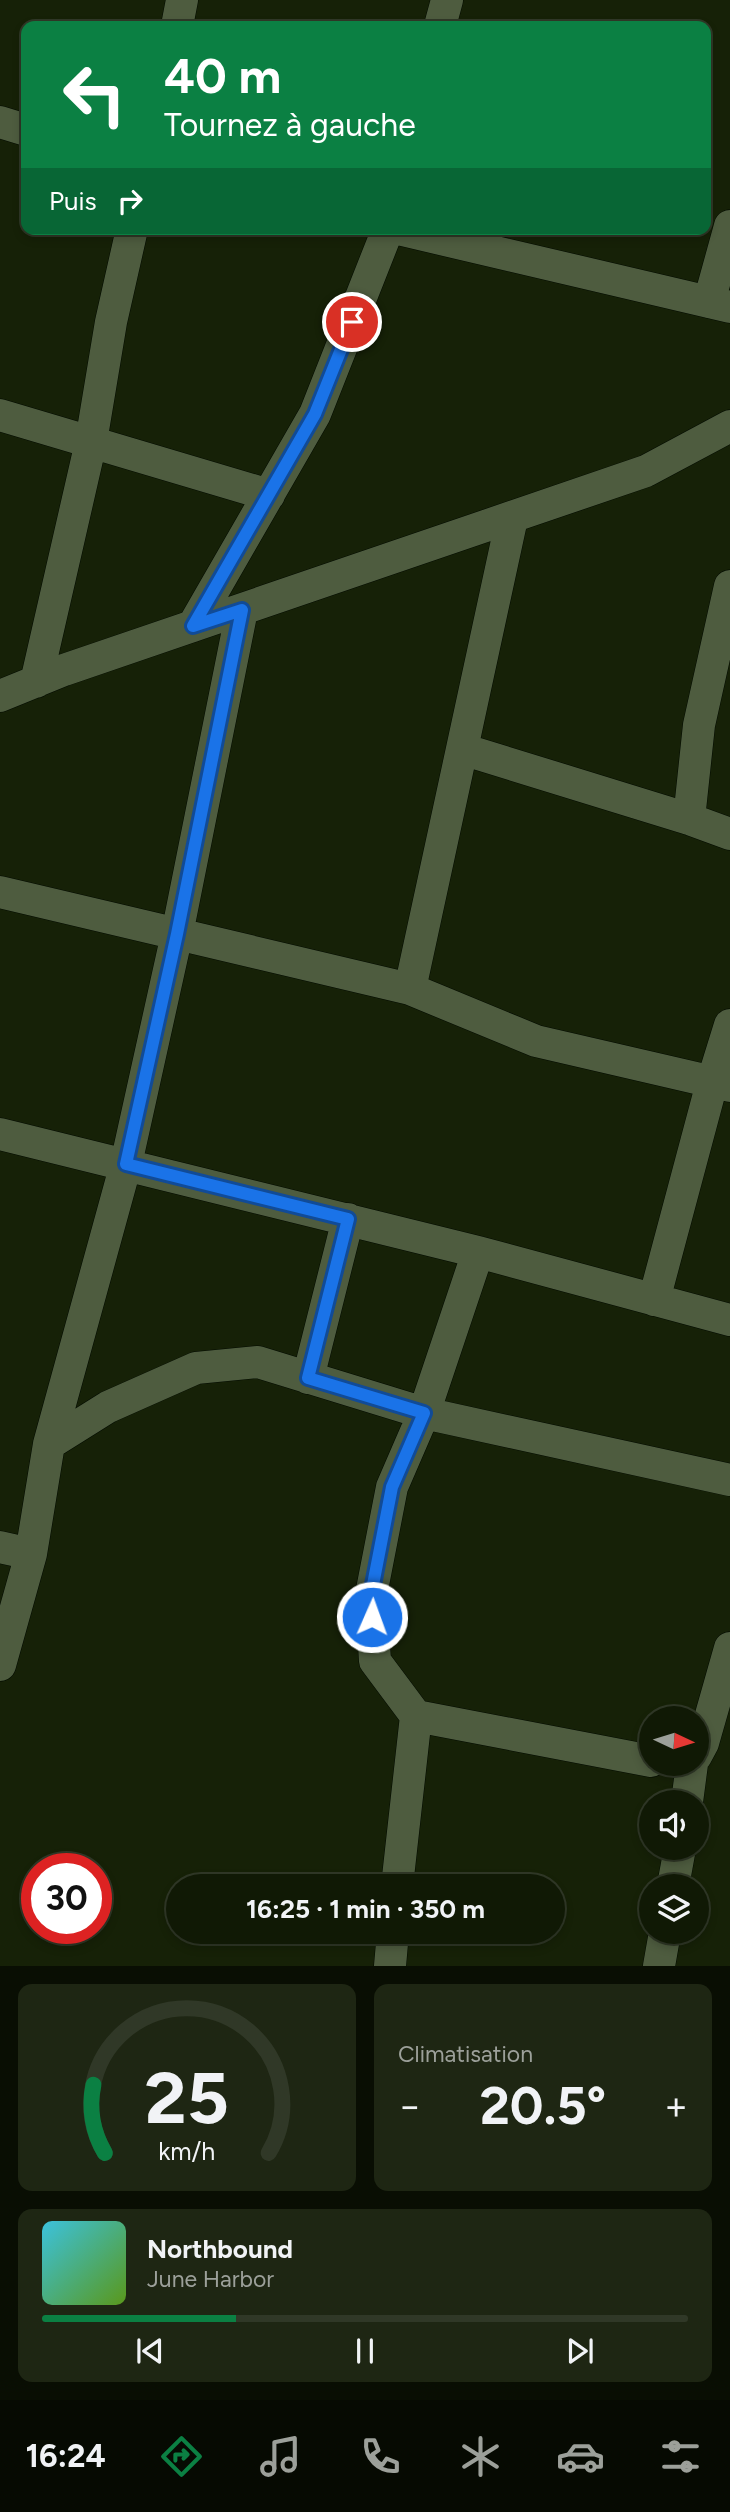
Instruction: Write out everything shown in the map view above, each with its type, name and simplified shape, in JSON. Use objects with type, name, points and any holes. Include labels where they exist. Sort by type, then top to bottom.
[{"type":"street","points":[[178,21],[182,0]]},
{"type":"street","points":[[441,21],[447,0]]},
{"type":"street","points":[[0,122],[21,128]]},
{"type":"street","points":[[423,235],[720,305],[730,226]]},
{"type":"street","points":[[36,682],[91,442],[111,321],[131,235]]},
{"type":"street","points":[[193,626],[315,414],[386,235]]},
{"type":"street","points":[[0,415],[269,495]]},
{"type":"street","points":[[0,695],[646,471],[730,426]]},
{"type":"street","points":[[410,989],[512,518]]},
{"type":"street","points":[[689,819],[699,725],[730,586]]},
{"type":"street","points":[[0,1665],[30,1553],[49,1444],[126,1164],[177,934],[242,610]]},
{"type":"street","points":[[461,749],[730,834]]},
{"type":"street","points":[[0,892],[410,989],[536,1041],[721,1084]]},
{"type":"street","points":[[654,1300],[721,1084],[730,1026]]},
{"type":"street","points":[[0,1133],[478,1252],[730,1320]]},
{"type":"street","points":[[308,1378],[348,1219]]},
{"type":"street","points":[[478,1252],[424,1413],[392,1487],[371,1595],[375,1661],[416,1716],[639,1759]]},
{"type":"street","points":[[49,1444],[108,1407],[196,1368],[257,1362],[424,1413],[730,1480]]},
{"type":"street","points":[[0,1547],[30,1553]]},
{"type":"street","points":[[709,1717],[730,1648]]},
{"type":"street","points":[[398,1874],[416,1716]]},
{"type":"street","points":[[390,1966],[392,1944]]},
{"type":"street","points":[[659,1966],[663,1944]]},
{"type":"route","points":[[352,322],[315,414],[193,626],[242,610],[177,934],[126,1164],[348,1219],[308,1378],[424,1413],[392,1487],[371,1595],[372,1617]]}]
